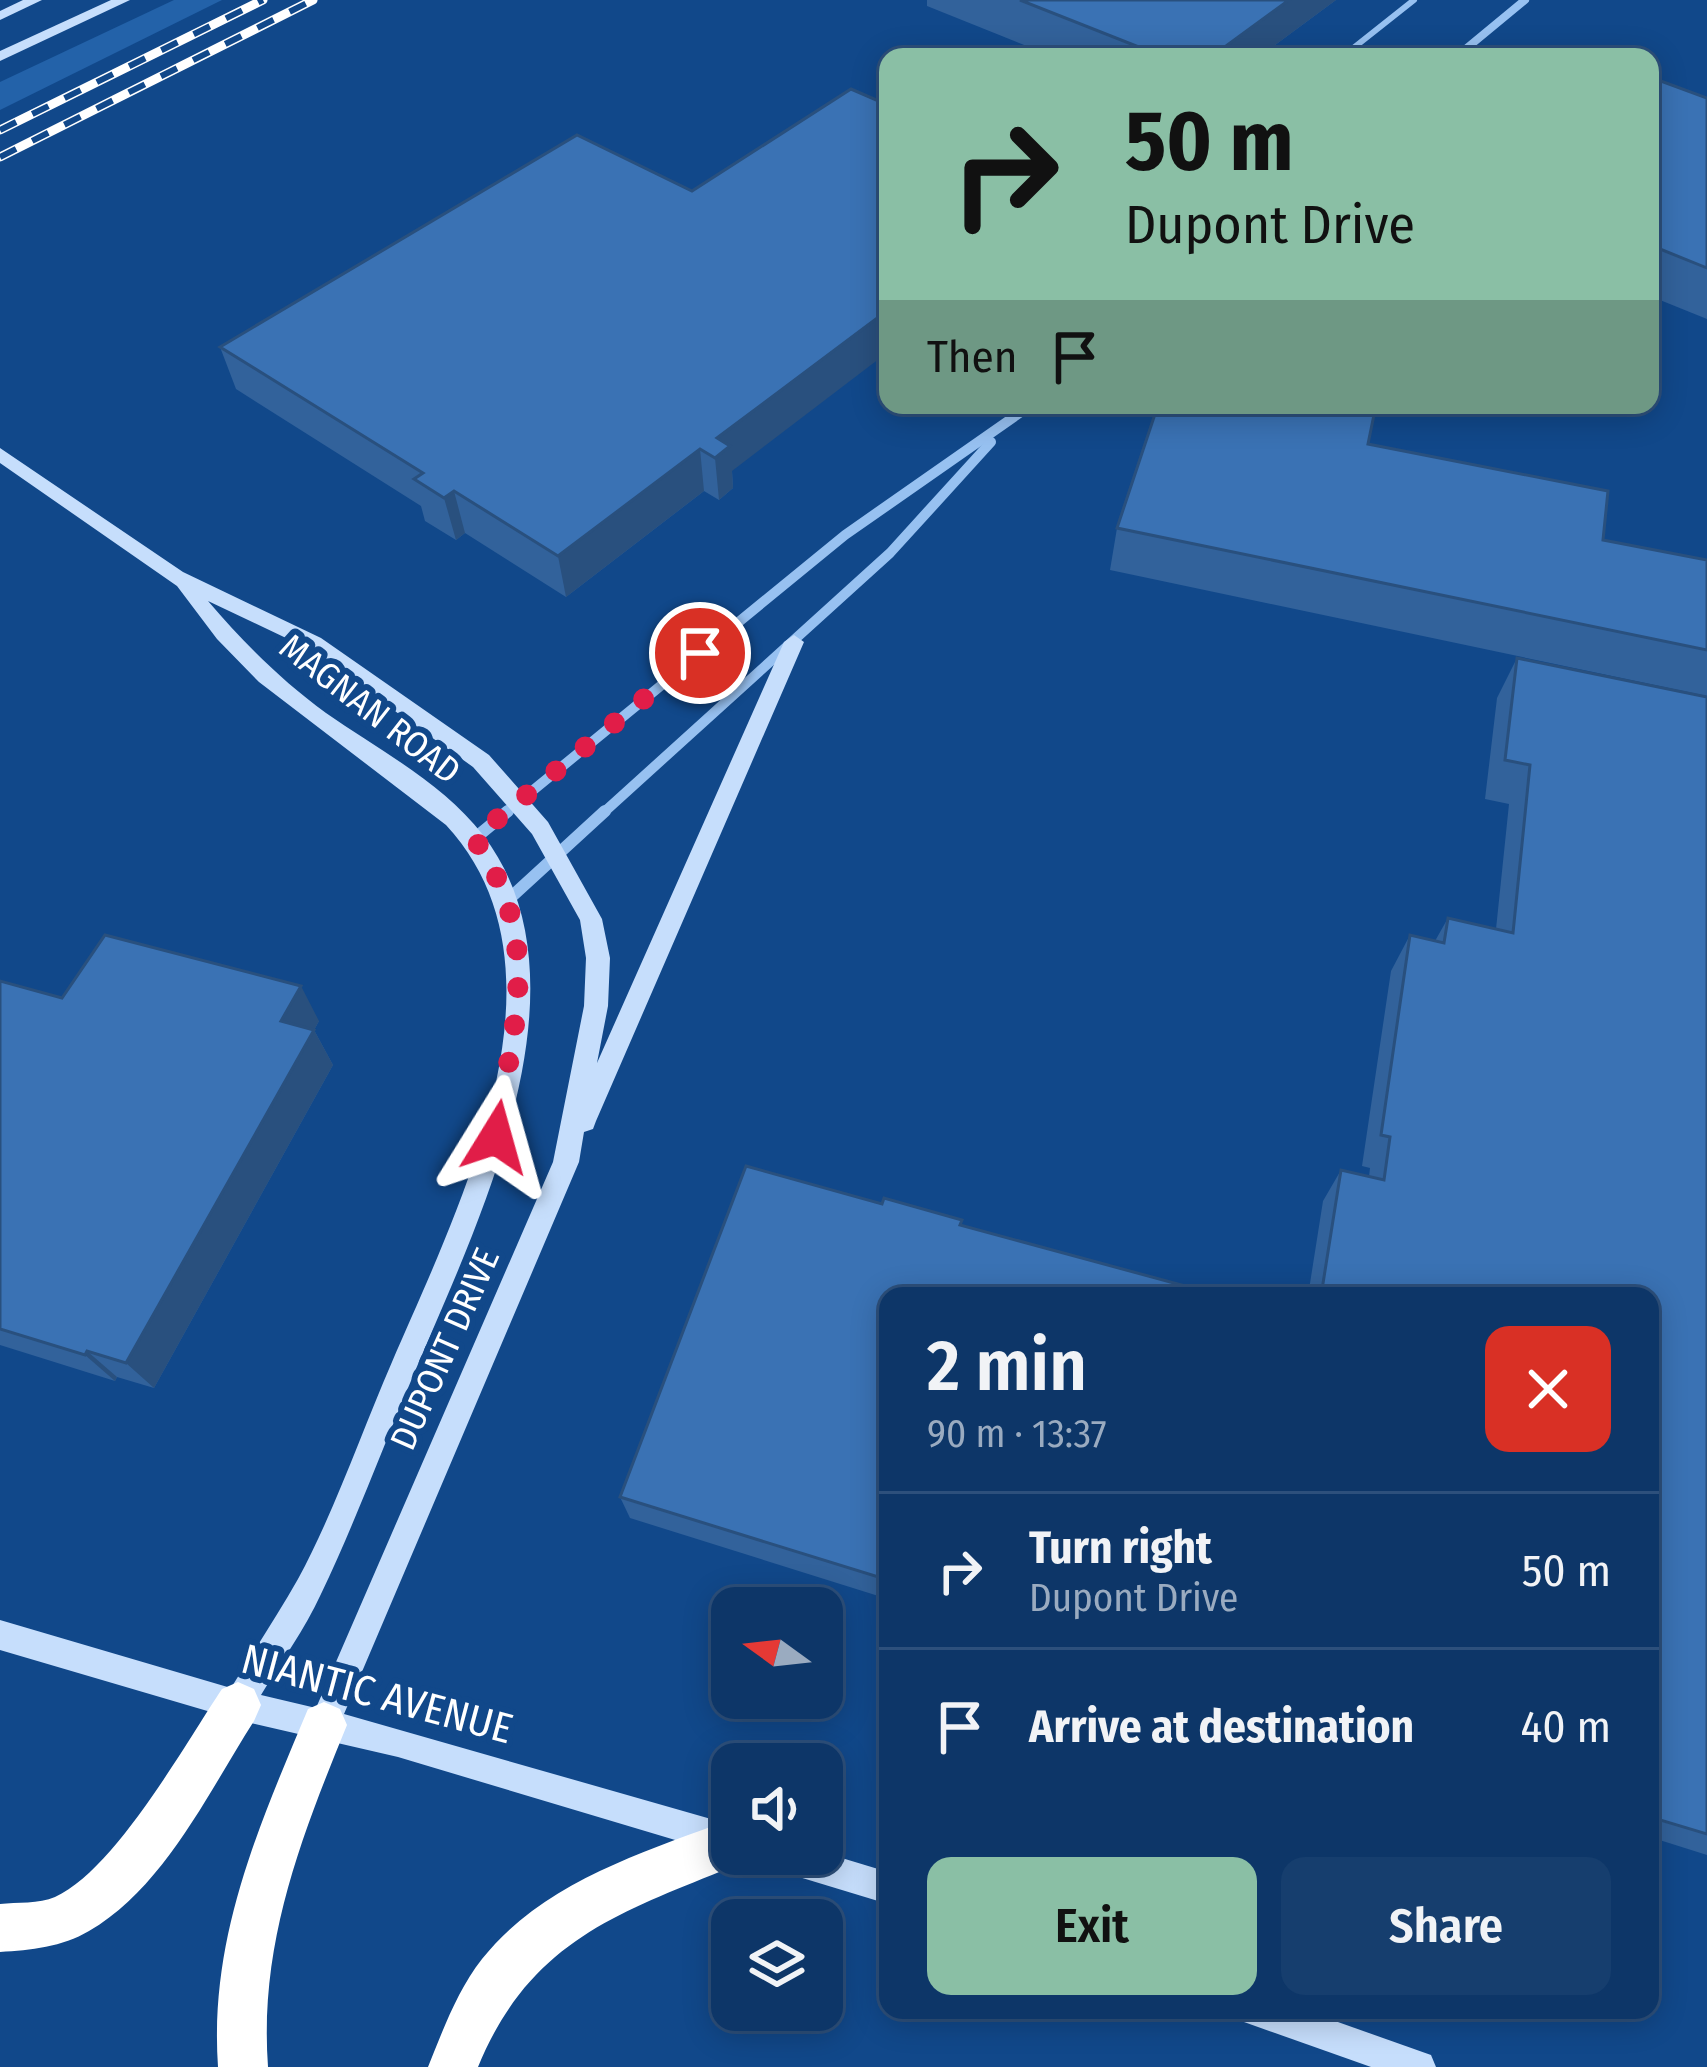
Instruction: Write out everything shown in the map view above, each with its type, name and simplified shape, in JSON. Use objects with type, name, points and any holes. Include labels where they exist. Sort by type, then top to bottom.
[{"type":"highway","points":[[0,1928],[44,1924],[73,1914],[98,1895],[140,1847],[238,1706]]},
{"type":"highway","points":[[243,2067],[239,1996],[251,1917],[324,1725]]},
{"type":"highway","points":[[453,2067],[478,2004],[520,1949],[545,1927],[610,1888],[711,1850]]},
{"type":"street","points":[[0,16],[35,0]]},
{"type":"street","points":[[0,57],[123,0]]},
{"type":"street","points":[[1467,48],[1525,0]]},
{"type":"street","points":[[474,838],[845,535],[1020,414]]},
{"type":"street","points":[[509,899],[890,553],[1007,425]]},
{"type":"street","name":"MAGNAN ROAD","points":[[0,454],[176,577],[314,643],[481,761],[519,801]]},
{"type":"street","name":"MAGNAN ROAD","points":[[176,577],[265,676],[474,838],[509,899],[520,978],[496,1137],[480,1186]]},
{"type":"street","points":[[566,1162],[794,642]]},
{"type":"street","name":"DUPONT DRIVE","points":[[324,1725],[566,1162],[596,1006],[598,958],[591,919],[557,856],[519,801]]},
{"type":"street","name":"DUPONT DRIVE","points":[[238,1706],[310,1586],[480,1186]]},
{"type":"street","name":"NIANTIC AVENUE","points":[[0,1635],[238,1706],[398,1742],[711,1836]]},
{"type":"street","points":[[843,1874],[879,1885]]},
{"type":"street","points":[[1282,2019],[1419,2067]]},
{"type":"lane","points":[[1353,48],[1414,0]]},
{"type":"shaded area","points":[[174,0],[222,0],[0,110],[0,82]]},
{"type":"building","points":[[1020,0],[1289,0],[1223,48],[1141,48]]},
{"type":"building","points":[[1659,80],[1707,98],[1707,268],[1659,249]]},
{"type":"building","points":[[851,89],[879,101],[879,317],[717,438],[730,446],[715,458],[700,449],[558,556],[454,491],[444,498],[414,479],[423,473],[220,347],[577,135],[692,191]]},
{"type":"building","points":[[1155,414],[1374,414],[1368,444],[1608,491],[1603,540],[1707,560],[1707,650],[1117,528]]},
{"type":"building","points":[[1517,658],[1707,697],[1707,1834],[1659,1820],[1659,1287],[1322,1287],[1341,1170],[1384,1180],[1390,1137],[1381,1135],[1410,935],[1444,943],[1448,918],[1513,933],[1530,765],[1505,760]]},
{"type":"building","points":[[105,935],[301,986],[281,1021],[314,1030],[126,1363],[0,1329],[0,981],[62,998]]},
{"type":"building","points":[[746,1166],[882,1204],[884,1198],[962,1220],[960,1225],[1189,1287],[879,1287],[879,1577],[620,1497]]},
{"type":"railway","points":[[0,130],[263,0]]},
{"type":"railway","points":[[0,157],[313,0]]},
{"type":"route","points":[[496,1137],[520,978],[517,935],[509,899],[474,838],[700,653]]}]
